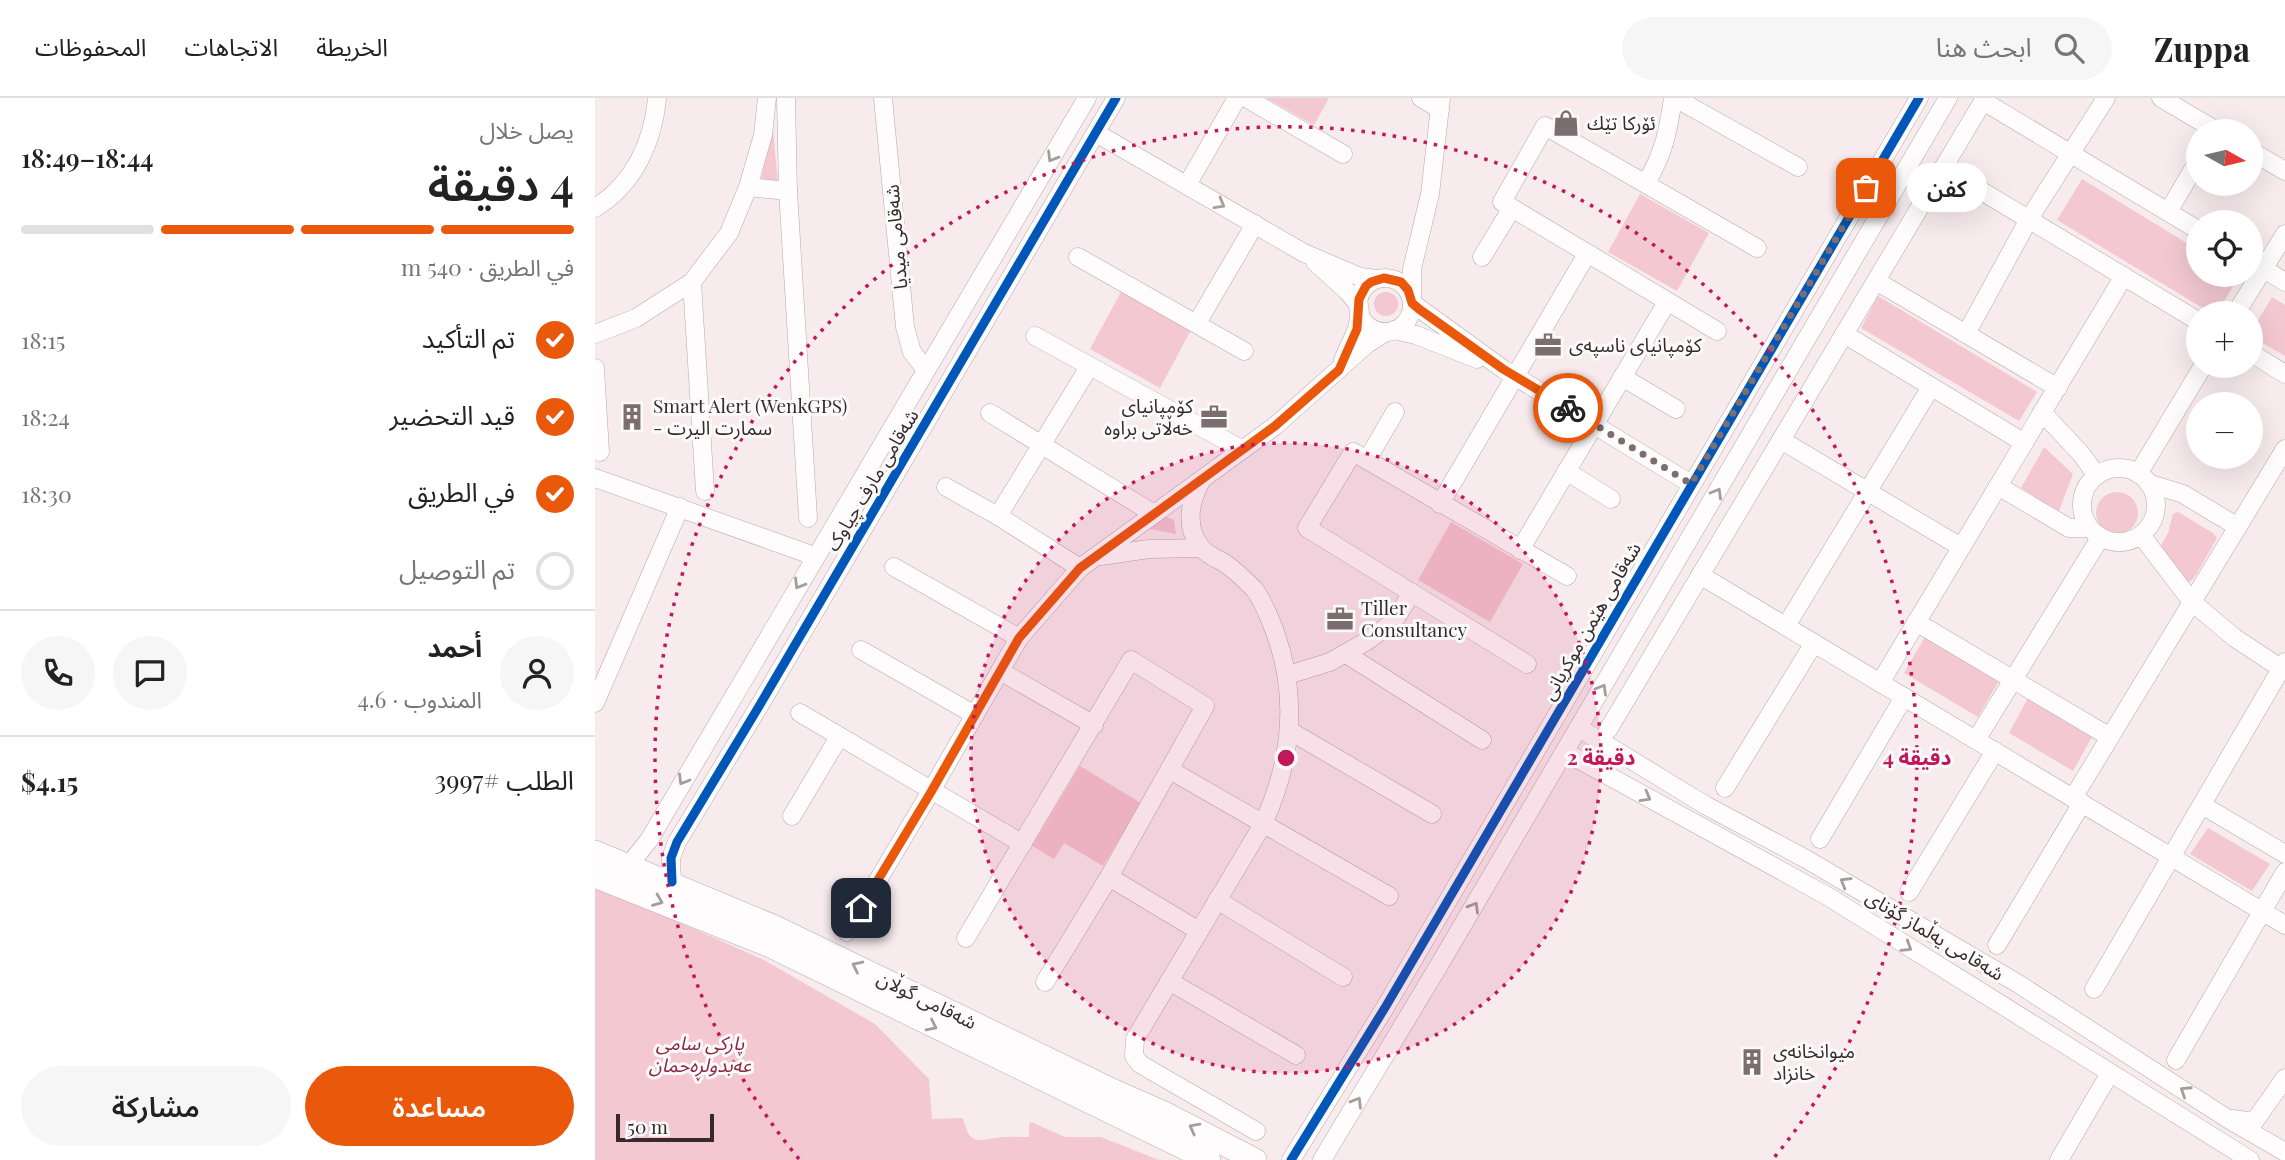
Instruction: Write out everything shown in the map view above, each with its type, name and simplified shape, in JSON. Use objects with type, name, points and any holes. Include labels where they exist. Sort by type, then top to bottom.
[{"type":"main road","name":"شەقامی گوڵان","points":[[595,852],[672,882],[838,957],[1164,1113],[1255,1160]]},
{"type":"main road","name":"شەقامی گوڵان","points":[[595,876],[768,945],[1209,1160]]},
{"type":"street","points":[[595,208],[617,191],[642,157],[653,128],[657,98]]},
{"type":"street","points":[[595,334],[636,318],[692,282],[729,233],[748,187],[763,135],[767,98]]},
{"type":"street","points":[[786,98],[788,191],[808,519]]},
{"type":"street","name":"شەقامی میدیا","points":[[883,98],[905,327],[912,352],[926,370]]},
{"type":"street","name":"شەقامی مارف چیاوک","points":[[629,866],[649,840],[1087,98]]},
{"type":"street","name":"شەقامی مارف چیاوک","points":[[672,882],[670,866],[677,842],[1117,98]]},
{"type":"street","points":[[1187,185],[1237,98]]},
{"type":"street","points":[[1246,98],[1343,154]]},
{"type":"street","points":[[846,932],[931,792],[1019,638],[1080,568],[1275,426],[1371,341],[1407,321],[1412,300],[1412,269],[1433,179],[1441,104],[1421,98]]},
{"type":"street","points":[[1646,183],[1660,159],[1669,130],[1674,98],[1798,167]]},
{"type":"street","name":"شەقامی هێمن موکریانی","points":[[1291,1160],[1401,980],[1919,98]]},
{"type":"street","points":[[1321,1160],[1565,752],[1948,98]]},
{"type":"street","points":[[1966,334],[2029,219],[2106,98]]},
{"type":"street","points":[[2161,98],[2196,119]]},
{"type":"street","points":[[1608,730],[1984,100],[2186,223]]},
{"type":"street","points":[[1717,331],[1501,202],[1545,127],[1756,248]]},
{"type":"street","points":[[1096,132],[1304,253],[1360,277],[1401,282],[1412,300],[1509,373],[1691,484]]},
{"type":"street","points":[[2263,158],[2285,172]]},
{"type":"street","points":[[1943,167],[2186,313]]},
{"type":"street","points":[[1876,172],[1898,184]]},
{"type":"street","points":[[2168,212],[2186,181]]},
{"type":"street","points":[[748,187],[788,191]]},
{"type":"street","points":[[1482,257],[1512,208]]},
{"type":"street","points":[[1012,224],[1036,237]]},
{"type":"street","points":[[1197,323],[1255,224]]},
{"type":"street","points":[[1339,370],[1357,329],[1359,299],[1366,286],[1404,259],[1423,225]]},
{"type":"street","points":[[2263,258],[2285,234]]},
{"type":"street","points":[[1304,253],[1347,291],[1362,319],[1372,328],[1416,335],[1509,373]]},
{"type":"street","points":[[1440,504],[1509,373],[1587,254]]},
{"type":"street","points":[[1078,257],[1244,351]]},
{"type":"street","points":[[2263,269],[2285,282]]},
{"type":"street","points":[[1880,682],[2124,276]]},
{"type":"street","points":[[1876,281],[2058,388]]},
{"type":"street","points":[[692,282],[705,491]]},
{"type":"street","points":[[1520,550],[1667,302]]},
{"type":"street","points":[[1844,334],[2023,442]]},
{"type":"street","points":[[1035,337],[1241,450]]},
{"type":"street","points":[[2263,360],[2285,374]]},
{"type":"street","points":[[998,516],[1089,367]]},
{"type":"street","points":[[595,368],[600,452]]},
{"type":"street","points":[[1622,377],[1676,409]]},
{"type":"street","points":[[2143,479],[2197,378]]},
{"type":"street","points":[[1786,626],[1931,387]]},
{"type":"street","points":[[1367,460],[1395,412]]},
{"type":"street","points":[[2042,412],[2082,455],[2097,476]]},
{"type":"street","points":[[990,413],[1154,513]]},
{"type":"street","points":[[1781,440],[1961,547]]},
{"type":"street","points":[[1997,945],[2078,801],[2110,737],[2285,449]]},
{"type":"street","points":[[1527,664],[1307,528],[1353,452],[1567,576]]},
{"type":"street","points":[[2095,533],[2084,518],[2084,495],[2097,476],[2117,469],[2128,470],[2143,479],[2183,494],[2238,527]]},
{"type":"street","points":[[1566,471],[1611,499]]},
{"type":"street","points":[[595,478],[806,553],[814,559]]},
{"type":"street","points":[[1998,486],[2069,528],[2121,542],[2141,535],[2154,516],[2154,494],[2143,479]]},
{"type":"street","points":[[1201,481],[1192,497],[1190,515],[1193,533],[1201,548],[1229,566],[1255,591],[1270,621],[1283,653],[1288,675],[1290,731],[1273,801],[1263,824],[1135,1040],[1133,1050],[1137,1060],[1145,1067],[1256,1131]]},
{"type":"street","points":[[946,488],[998,516],[1080,568]]},
{"type":"street","points":[[595,703],[680,507]]},
{"type":"street","points":[[1976,740],[2095,533]]},
{"type":"street","points":[[2094,989],[2284,667],[2235,638],[2192,602],[2141,535]]},
{"type":"street","points":[[1097,556],[1149,549],[1201,548]]},
{"type":"street","points":[[894,567],[1019,638]]},
{"type":"street","points":[[1700,575],[2285,925]]},
{"type":"street","points":[[1288,675],[1346,654],[1393,622],[1412,593]]},
{"type":"street","points":[[1916,622],[2110,737]]},
{"type":"street","points":[[1725,788],[1814,643]]},
{"type":"street","points":[[861,650],[975,715]]},
{"type":"street","points":[[1346,654],[1482,740]]},
{"type":"street","points":[[966,938],[1131,660],[1205,706],[1109,877],[1045,982]]},
{"type":"street","points":[[1000,671],[1094,724]]},
{"type":"street","points":[[733,694],[758,708]]},
{"type":"street","points":[[1820,839],[1904,697]]},
{"type":"street","points":[[800,713],[1023,844]]},
{"type":"street","name":"شەقامی یەڵماز گۆنای","points":[[1579,728],[1705,805],[1806,859],[2052,1005],[2285,1153]]},
{"type":"street","points":[[1290,731],[1432,814]]},
{"type":"street","points":[[792,816],[839,737]]},
{"type":"street","points":[[1909,892],[1995,751]]},
{"type":"street","name":"شەقامی یەڵماز گۆنای","points":[[1565,752],[1829,898],[2250,1160]]},
{"type":"street","points":[[1170,770],[1389,896]]},
{"type":"street","points":[[2202,805],[2285,854]]},
{"type":"street","points":[[2176,1060],[2285,872]]},
{"type":"street","points":[[1109,877],[1199,931]]},
{"type":"street","points":[[1217,900],[1343,977]]},
{"type":"street","points":[[1401,980],[1422,994]]},
{"type":"street","points":[[1169,981],[1296,1055]]},
{"type":"street","points":[[2038,1028],[2052,1005]]},
{"type":"street","points":[[2059,1160],[2110,1073]]},
{"type":"street","points":[[2228,1119],[2254,1122],[2285,1077]]},
{"type":"green space","points":[[1266,98],[1329,98],[1314,125]]},
{"type":"green space","points":[[772,120],[778,184],[761,182]]},
{"type":"green space","points":[[2082,179],[2186,243],[2186,287],[2233,287],[2224,301],[2191,301],[2057,220]]},
{"type":"green space","points":[[1640,194],[1709,233],[1677,291],[1608,252]]},
{"type":"green space","points":[[1121,292],[1191,330],[1160,388],[1090,349]]},
{"type":"green space","points":[[1386,292],[1397,299],[1398,304],[1391,315],[1386,316],[1375,309],[1374,304],[1381,293]]},
{"type":"green space","points":[[1878,296],[2037,392],[2019,421],[1861,328]]},
{"type":"green space","points":[[2272,297],[2285,305],[2285,356],[2263,343],[2263,312]]},
{"type":"green space","points":[[2044,447],[2073,474],[2059,511],[2021,488]]},
{"type":"green space","points":[[2117,492],[2132,498],[2138,513],[2132,528],[2117,534],[2102,528],[2096,513],[2102,498]]},
{"type":"green space","points":[[2178,512],[2217,538],[2196,575],[2188,582],[2159,549],[2168,533],[2173,514]]},
{"type":"green space","points":[[1165,516],[1174,520],[1176,534],[1149,529]]},
{"type":"green space","points":[[1451,522],[1523,564],[1490,622],[1418,580]]},
{"type":"green space","points":[[1926,635],[2000,679],[1978,717],[1904,673]]},
{"type":"green space","points":[[2028,698],[2092,737],[2073,771],[2009,733]]},
{"type":"green space","points":[[1080,766],[1141,803],[1103,866],[1064,843],[1054,859],[1032,846]]},
{"type":"green space","points":[[2208,828],[2270,864],[2252,891],[2190,854]]},
{"type":"green space","name":"پارکی سامی عەبدولڕەحمان","points":[[595,885],[764,960],[875,1024],[929,1079],[932,1119],[963,1118],[970,1136],[977,1140],[1029,1137],[1031,1122],[1065,1137],[1101,1137],[1159,1160],[595,1160]]},
{"type":"cycle path","points":[[672,882],[671,858],[677,842],[1116,98]]},
{"type":"cycle path","points":[[1291,1160],[1386,1006],[1919,98]]},
{"type":"way so far","points":[[1568,408],[1691,484],[1866,188]]},
{"type":"place","name":"ئۆركا تێك","points":[[1566,123]]},
{"type":"place","name":"كفن","points":[[1866,188]]},
{"type":"place","name":"کۆمپانیای ناسپەی","points":[[1548,345]]},
{"type":"place","name":"Smart Alert (WenkGPS) - سمارت اليرت","points":[[632,417]]},
{"type":"place","name":"کۆمپانیای خەڵاتی براوە","points":[[1214,417]]},
{"type":"place","name":"Tiller Consultancy","points":[[1340,619]]},
{"type":"place","name":"میوانخانەی خانزاد","points":[[1752,1062]]},
{"type":"route","points":[[861,908],[1019,638],[1080,568],[1275,426],[1339,370],[1357,329],[1361,292],[1371,282],[1391,278],[1401,282],[1408,290],[1412,303],[1419,309],[1503,369],[1568,408]]}]
